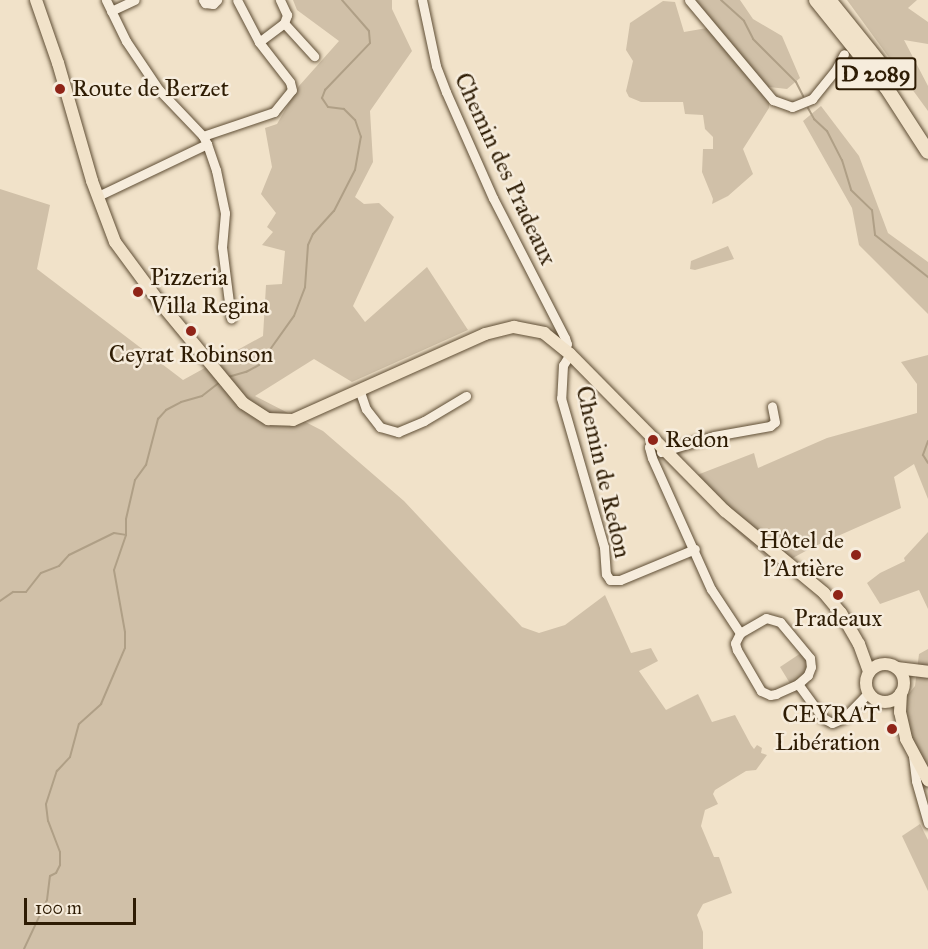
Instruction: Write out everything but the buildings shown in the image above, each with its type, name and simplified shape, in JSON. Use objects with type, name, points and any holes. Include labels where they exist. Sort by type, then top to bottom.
[{"type":"highway","name":"D 2089","points":[[816,0],[886,87],[928,152]]},
{"type":"highway","name":"D 2089","points":[[830,0],[892,79],[928,134]]},
{"type":"main road","points":[[36,0],[109,229],[123,255],[243,403],[268,418],[293,420],[360,392],[485,334],[505,328],[534,330],[549,337],[567,351],[725,511],[824,593],[841,613],[859,644],[869,672]]},
{"type":"main road","points":[[859,644],[883,663],[897,668],[928,673]]},
{"type":"main road","points":[[883,663],[869,672],[866,678],[868,693],[891,712],[928,780]]},
{"type":"main road","points":[[897,668],[902,673],[900,712],[906,739]]},
{"type":"main road","points":[[880,702],[894,700],[902,690],[928,673]]},
{"type":"street","points":[[106,0],[126,41],[159,90],[205,140],[216,170],[225,213],[222,247],[231,318]]},
{"type":"street","points":[[111,11],[135,0]]},
{"type":"street","points":[[203,0],[205,3],[213,4],[217,0]]},
{"type":"street","points":[[98,196],[205,140],[274,112],[292,90],[290,82],[278,70],[259,42],[237,0]]},
{"type":"street","points":[[259,42],[284,23],[287,15],[279,0]]},
{"type":"street","name":"Chemin des Pradeaux","points":[[422,0],[432,46],[446,92],[493,198],[565,338],[567,351]]},
{"type":"street","points":[[688,0],[773,100],[792,107],[812,99],[835,71],[844,54]]},
{"type":"street","points":[[284,23],[314,56]]},
{"type":"street","name":"Chemin de Redon","points":[[567,351],[563,365],[561,398],[604,547],[606,574],[610,580],[620,580],[695,549]]},
{"type":"street","points":[[360,392],[366,409],[380,427],[398,432],[424,421],[466,396]]},
{"type":"street","points":[[652,458],[664,451],[714,436],[770,426],[775,422],[772,406]]},
{"type":"street","points":[[653,440],[649,447],[652,458],[695,549],[711,589],[740,633]]},
{"type":"street","points":[[766,618],[780,622],[810,658],[811,668],[808,675],[798,684],[776,694],[770,695],[762,691],[737,650],[735,644],[740,633],[766,618]]},
{"type":"street","points":[[798,684],[823,717],[832,723],[844,718],[868,693]]},
{"type":"street","points":[[913,756],[916,781],[928,823]]},
{"type":"shaded area","points":[[293,0],[392,0],[392,9],[412,51],[370,111],[373,162],[355,197],[364,204],[379,203],[394,217],[353,306],[365,322],[427,267],[468,330],[352,382],[314,359],[255,396],[323,431],[404,501],[522,627],[539,633],[565,625],[605,595],[631,653],[651,648],[658,661],[639,671],[666,710],[698,694],[712,722],[735,715],[754,749],[757,745],[762,748],[761,753],[767,755],[756,770],[746,771],[715,790],[713,794],[718,804],[705,810],[701,826],[714,857],[719,857],[732,893],[703,904],[697,915],[703,932],[703,949],[0,949],[0,189],[50,205],[37,269],[183,380],[263,336],[266,285],[282,284],[285,251],[262,245],[273,232],[267,227],[276,213],[261,194],[272,167],[265,128],[277,124],[299,86],[339,41],[297,10]]},
{"type":"shaded area","points":[[689,0],[740,0],[753,19],[782,36],[800,78],[787,89],[769,87],[769,108],[743,149],[753,174],[728,196],[712,204],[713,199],[702,172],[703,149],[713,149],[713,137],[705,129],[703,115],[685,114],[683,102],[641,102],[629,97],[626,91],[633,61],[626,50],[630,23],[663,1],[675,2],[684,32],[707,28]]},
{"type":"shaded area","points":[[847,0],[917,0],[908,8],[928,22],[928,44],[904,40],[928,86],[928,111]]},
{"type":"shaded area","points":[[821,106],[859,156],[888,233],[928,262],[928,314],[859,245],[852,208],[803,121]]},
{"type":"shaded area","points":[[728,246],[734,259],[695,270],[690,269],[691,261]]},
{"type":"shaded area","points":[[928,355],[928,499],[914,464],[894,477],[901,508],[813,547],[780,565],[772,563],[732,527],[697,475],[754,453],[758,468],[827,438],[917,413],[917,384],[901,362]]},
{"type":"shaded area","points":[[928,532],[928,609],[919,590],[880,604],[867,583],[880,573],[905,561],[904,558]]},
{"type":"shaded area","points":[[807,649],[813,655],[815,670],[791,685],[780,667]]},
{"type":"shaded area","points":[[928,649],[928,767],[908,731],[903,701],[915,686],[919,654]]},
{"type":"shaded area","points":[[920,824],[928,840],[928,891],[902,836]]},
{"type":"waterway","points":[[228,377],[246,372],[259,365],[294,316],[305,287],[308,245],[313,234],[334,211],[355,170],[361,137],[355,120],[344,109],[328,107],[322,98],[325,90],[370,43],[369,31],[342,0]]},
{"type":"waterway","points":[[721,0],[744,21],[753,39],[796,82],[803,96]]},
{"type":"waterway","points":[[808,108],[814,119],[827,131],[842,160],[851,190],[872,210],[875,235],[928,277]]},
{"type":"waterway","points":[[24,949],[47,900],[50,876],[56,873],[60,865],[60,852],[48,821],[46,804],[57,771],[70,757],[79,724],[101,704],[125,648],[125,632],[114,570],[126,535],[126,519],[135,480],[146,465],[158,419],[166,410],[181,402],[202,396],[221,381]]},
{"type":"waterway","points":[[928,441],[923,455],[928,463]]},
{"type":"waterway","points":[[0,601],[13,592],[26,592],[41,573],[59,566],[69,555],[114,533],[126,535]]},
{"type":"place","name":"Route de Berzet","points":[[60,89]]},
{"type":"place","name":"Pizzeria Villa Regina","points":[[138,292]]},
{"type":"place","name":"Ceyrat Robinson","points":[[191,331]]},
{"type":"place","name":"Redon","points":[[653,440]]},
{"type":"place","name":"Hôtel de l'Artière","points":[[856,555]]},
{"type":"place","name":"Pradeaux","points":[[838,595]]},
{"type":"place","name":"CEYRAT Libération","points":[[892,729]]}]
